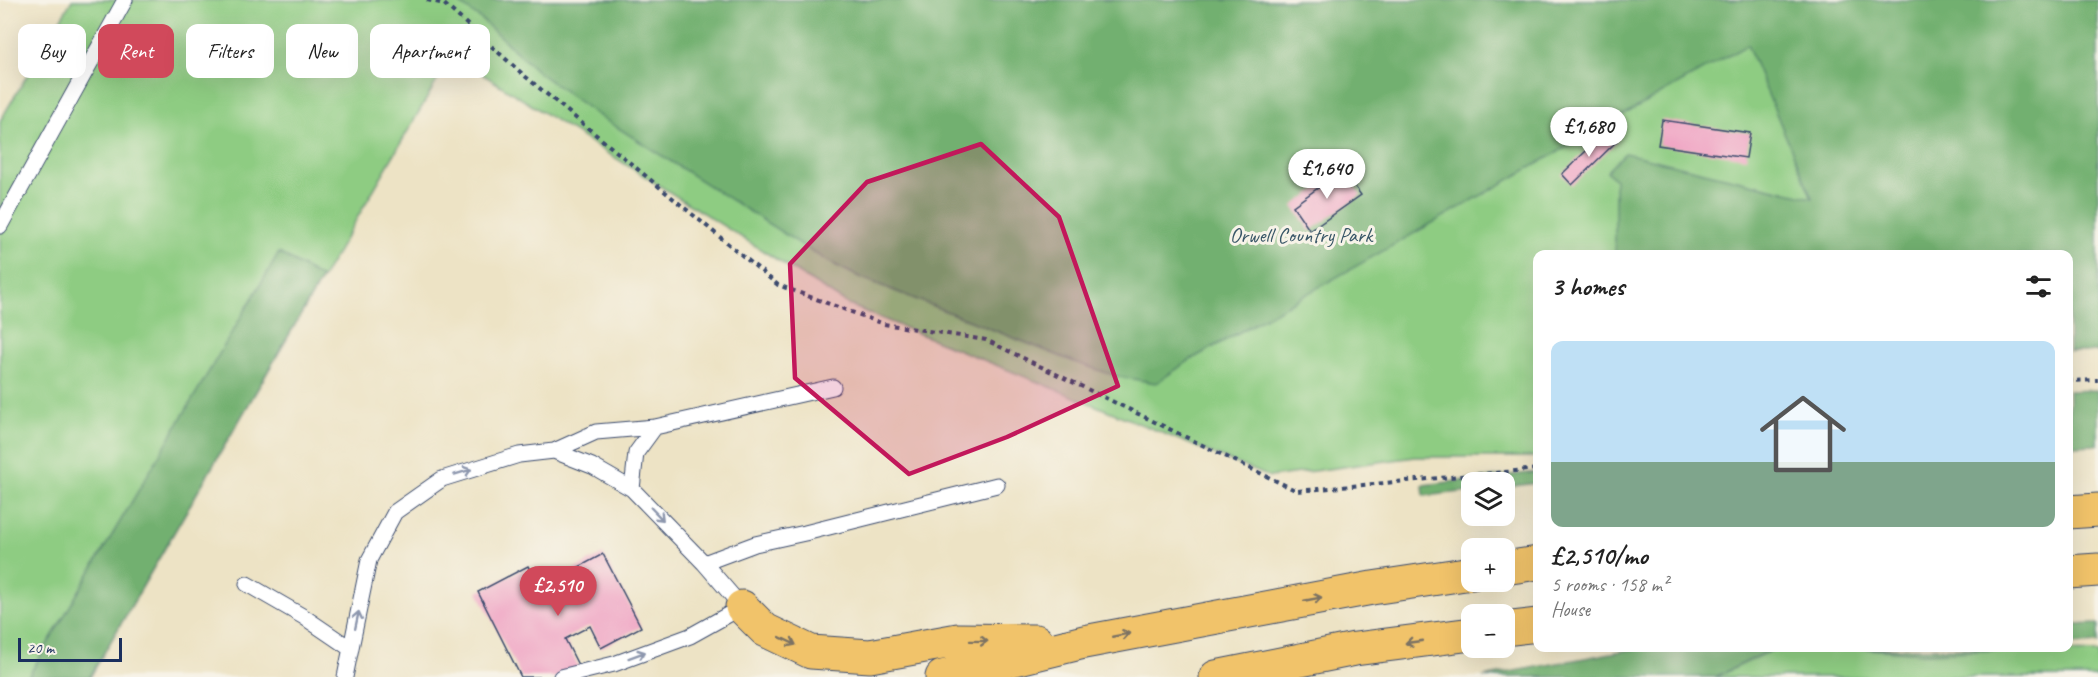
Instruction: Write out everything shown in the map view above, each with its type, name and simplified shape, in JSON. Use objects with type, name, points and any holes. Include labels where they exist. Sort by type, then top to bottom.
[{"type":"highway","points":[[2073,512],[2098,510]]},
{"type":"highway","points":[[1515,566],[1533,564]]},
{"type":"highway","points":[[2073,572],[2098,570]]},
{"type":"highway","points":[[942,677],[1084,642],[1372,588],[1461,575]]},
{"type":"highway","points":[[742,607],[765,630],[811,652],[870,656],[958,640],[1084,642]]},
{"type":"highway","points":[[1515,628],[1533,626]]},
{"type":"highway","points":[[1216,677],[1355,649],[1461,635]]},
{"type":"lane","points":[[0,226],[125,0]]},
{"type":"lane","points":[[345,677],[369,560],[395,512],[442,479],[519,455],[554,451],[596,432],[655,427],[833,387]]},
{"type":"lane","points":[[632,489],[636,453],[655,427]]},
{"type":"lane","points":[[554,451],[592,466],[632,489],[705,563],[742,607],[690,636],[614,664],[561,677]]},
{"type":"lane","points":[[705,563],[755,544],[997,485]]},
{"type":"lane","points":[[247,584],[304,617],[351,649]]},
{"type":"path","points":[[427,0],[444,4],[526,77],[778,285],[884,324],[986,340],[1297,491],[1533,468]]},
{"type":"path","points":[[2073,381],[2098,380]]},
{"type":"highlighted area","points":[[981,144],[1059,217],[1118,386],[1007,437],[909,474],[795,378],[790,264],[867,182]]},
{"type":"green space","name":"Orwell Country Park","points":[[72,0],[1865,0],[1927,250],[1533,250],[1533,457],[1415,457],[1270,477],[849,305],[489,78],[490,24],[370,24],[370,78],[439,78],[90,677],[0,677],[0,121],[26,78],[86,78],[86,24],[58,24]]},
{"type":"green space","points":[[455,0],[2098,0],[2098,352],[2073,352],[2073,250],[1615,250],[1615,180],[1607,171],[1625,153],[1812,198],[1747,45],[1192,359],[1156,383],[1116,376],[1077,363],[857,276],[827,261],[596,114],[538,72],[490,27],[490,24],[486,24]]},
{"type":"green space","points":[[279,253],[322,278],[90,677],[28,677]]},
{"type":"green space","points":[[2098,390],[2098,445],[2073,446],[2073,391]]},
{"type":"green space","points":[[1533,472],[1533,484],[1515,486],[1515,475]]},
{"type":"green space","points":[[1461,481],[1461,492],[1424,496],[1423,485]]},
{"type":"green space","points":[[2098,624],[2098,643],[2073,645],[2073,625]]},
{"type":"green space","points":[[1617,652],[1768,652],[1715,677],[1483,677]]},
{"type":"green space","points":[[1768,652],[2098,653],[2098,677],[1716,677]]},
{"type":"building","points":[[1662,120],[1750,133],[1746,158],[1658,145]]},
{"type":"building","points":[[1607,131],[1617,141],[1572,185],[1562,174]]},
{"type":"building","points":[[1343,170],[1361,195],[1310,231],[1293,206]]},
{"type":"building","points":[[603,554],[641,627],[601,648],[590,626],[565,639],[584,677],[521,677],[478,592],[528,566],[546,600],[570,587],[564,575]]}]
